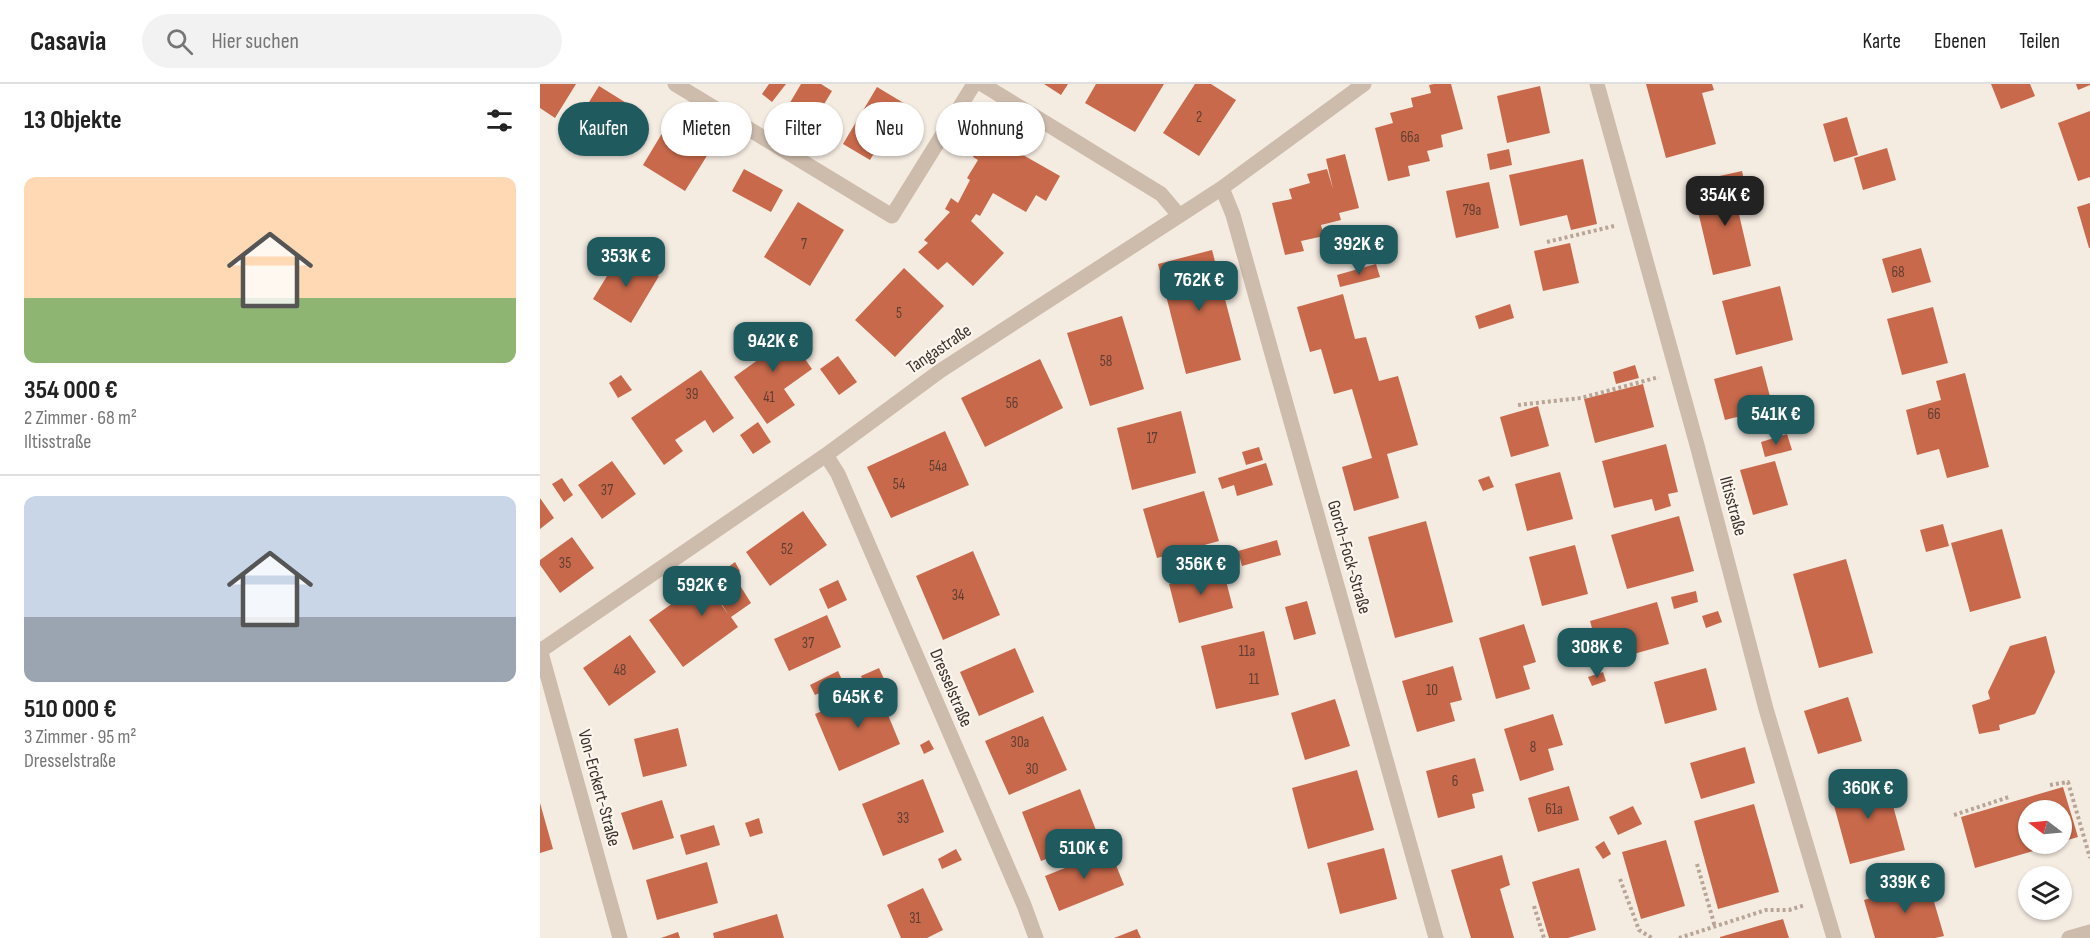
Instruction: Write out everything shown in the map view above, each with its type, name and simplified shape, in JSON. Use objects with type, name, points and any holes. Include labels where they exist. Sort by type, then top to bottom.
[{"type":"street","points":[[675,84],[892,216],[974,84]]},
{"type":"street","points":[[982,84],[1161,194],[1178,214]]},
{"type":"street","name":"Tangastraße","points":[[540,650],[826,455],[940,371],[1178,214],[1222,188],[1364,84]]},
{"type":"street","name":"Iltisstraße","points":[[1597,84],[1697,445],[1766,709],[1834,938]]},
{"type":"street","name":"Gorch-Fock-Straße","points":[[1222,188],[1236,226],[1436,938]]},
{"type":"street","name":"Dresselstraße","points":[[826,455],[838,474],[1024,905],[1036,938]]},
{"type":"street","name":"Von-Erckert-Straße","points":[[540,650],[620,938]]},
{"type":"street","points":[[2069,938],[2090,932]]},
{"type":"path","points":[[1547,242],[1614,226]]},
{"type":"path","points":[[1518,405],[1581,398],[1660,376]]},
{"type":"path","points":[[2050,785],[2068,782],[2090,858]]},
{"type":"path","points":[[1953,815],[2009,797]]},
{"type":"path","points":[[1697,864],[1715,927]]},
{"type":"path","points":[[1620,879],[1639,930],[1652,938]]},
{"type":"path","points":[[1679,938],[1766,910],[1789,910],[1822,900]]},
{"type":"path","points":[[1534,906],[1544,938]]},
{"type":"building","points":[[540,84],[576,84],[565,102],[558,102],[558,113],[555,118],[540,108]]},
{"type":"building","points":[[769,84],[786,84],[772,102],[762,94]]},
{"type":"building","points":[[801,84],[821,84],[832,91],[825,102],[790,102]]},
{"type":"building","points":[[1044,84],[1068,84],[1061,95]]},
{"type":"building","points":[[1096,84],[1164,84],[1135,132],[1085,103]]},
{"type":"building","points":[[1195,84],[1211,84],[1236,100],[1199,156],[1163,133]]},
{"type":"building","points":[[1451,84],[1463,129],[1441,135],[1443,147],[1427,151],[1430,161],[1408,166],[1410,176],[1388,181],[1375,128],[1393,123],[1390,113],[1413,107],[1411,98],[1431,93],[1429,85]]},
{"type":"building","points":[[1646,84],[1712,84],[1714,90],[1702,93],[1716,144],[1666,158]]},
{"type":"building","points":[[1991,84],[2030,84],[2035,96],[2001,109]]},
{"type":"building","points":[[2076,84],[2090,84],[2090,85],[2078,90]]},
{"type":"building","points":[[599,86],[625,102],[589,102]]},
{"type":"building","points":[[1540,86],[1550,133],[1507,143],[1497,96]]},
{"type":"building","points":[[877,87],[902,102],[868,102]]},
{"type":"building","points":[[2090,111],[2090,177],[2078,181],[2058,123]]},
{"type":"building","points":[[1847,117],[1858,155],[1834,162],[1823,124]]},
{"type":"building","points":[[855,124],[855,151],[843,144]]},
{"type":"building","points":[[661,135],[661,156],[707,156],[685,191],[643,165]]},
{"type":"building","points":[[1887,148],[1896,180],[1863,190],[1854,158]]},
{"type":"building","points":[[1509,149],[1512,165],[1490,170],[1487,154]]},
{"type":"building","points":[[1345,154],[1359,208],[1339,213],[1341,220],[1321,225],[1324,236],[1301,241],[1304,251],[1285,255],[1272,203],[1292,199],[1289,189],[1310,183],[1307,174],[1327,169],[1333,189],[1326,159]]},
{"type":"building","points":[[1025,156],[1060,176],[1046,201],[1036,195],[1026,212],[993,193],[980,216],[976,214],[971,221],[1004,253],[973,286],[947,262],[938,270],[918,252],[928,243],[924,240],[950,212],[945,209],[951,198],[958,203],[970,180],[967,178],[978,160],[973,157]]},
{"type":"building","points":[[1583,159],[1597,224],[1571,230],[1567,215],[1520,226],[1509,175]]},
{"type":"building","points":[[744,169],[783,190],[771,212],[732,191]]},
{"type":"building","points":[[1742,171],[1747,194],[1735,197],[1751,266],[1713,275],[1697,207],[1721,201],[1715,177]]},
{"type":"building","points":[[1489,182],[1499,228],[1456,238],[1446,191]]},
{"type":"building","points":[[798,202],[844,230],[810,286],[764,257]]},
{"type":"building","points":[[2090,203],[2090,248],[2089,248],[2077,207]]},
{"type":"building","points":[[1570,243],[1579,283],[1543,291],[1534,251]]},
{"type":"building","points":[[1921,248],[1931,282],[1892,293],[1882,259]]},
{"type":"building","points":[[1212,250],[1241,360],[1186,374],[1158,264]]},
{"type":"building","points":[[621,253],[659,276],[631,323],[593,299]]},
{"type":"building","points":[[1376,264],[1380,277],[1340,287],[1337,275]]},
{"type":"building","points":[[904,268],[944,306],[895,357],[855,320]]},
{"type":"building","points":[[1780,286],[1793,340],[1736,355],[1722,301]]},
{"type":"building","points":[[1343,294],[1355,339],[1366,337],[1379,381],[1398,376],[1418,445],[1387,454],[1399,498],[1354,511],[1342,467],[1372,458],[1352,389],[1334,394],[1321,349],[1310,352],[1297,307]]},
{"type":"building","points":[[1510,304],[1514,318],[1479,329],[1475,316]]},
{"type":"building","points":[[1933,307],[1948,363],[1902,375],[1887,319]]},
{"type":"building","points":[[1122,316],[1144,389],[1090,406],[1067,333]]},
{"type":"building","points":[[779,322],[812,369],[784,389],[795,405],[767,424],[734,377],[762,357],[751,341]]},
{"type":"building","points":[[838,356],[857,382],[839,395],[820,369]]},
{"type":"building","points":[[1040,359],[1063,408],[985,447],[961,398]]},
{"type":"building","points":[[1635,365],[1639,378],[1616,384],[1613,372]]},
{"type":"building","points":[[1762,366],[1773,408],[1725,420],[1714,379]]},
{"type":"building","points":[[701,370],[734,418],[713,433],[705,420],[675,440],[683,451],[664,465],[631,418]]},
{"type":"building","points":[[1965,373],[1989,467],[1947,478],[1939,449],[1917,455],[1906,410],[1941,400],[1936,381]]},
{"type":"building","points":[[621,375],[632,390],[618,398],[609,383]]},
{"type":"building","points":[[1643,384],[1654,427],[1595,443],[1584,399]]},
{"type":"building","points":[[1538,406],[1549,446],[1511,457],[1500,417]]},
{"type":"building","points":[[1181,411],[1196,473],[1132,490],[1117,428]]},
{"type":"building","points":[[758,422],[771,442],[753,454],[740,435]]},
{"type":"building","points":[[945,431],[969,485],[891,518],[867,467]]},
{"type":"building","points":[[1787,434],[1792,450],[1765,457],[1761,442]]},
{"type":"building","points":[[1666,444],[1678,492],[1668,494],[1671,506],[1655,511],[1652,499],[1614,508],[1602,461]]},
{"type":"building","points":[[1259,447],[1263,460],[1246,465],[1242,452]]},
{"type":"building","points":[[612,461],[636,494],[602,519],[578,485]]},
{"type":"building","points":[[1775,461],[1788,505],[1753,515],[1740,470]]},
{"type":"building","points":[[1266,463],[1273,485],[1237,496],[1234,485],[1222,489],[1218,478]]},
{"type":"building","points":[[1560,472],[1573,519],[1527,531],[1515,484]]},
{"type":"building","points":[[1489,476],[1494,487],[1483,491],[1478,480]]},
{"type":"building","points":[[562,478],[573,495],[564,502],[552,484]]},
{"type":"building","points":[[1204,491],[1219,541],[1157,558],[1143,509]]},
{"type":"building","points":[[540,498],[554,518],[540,529]]},
{"type":"building","points":[[803,511],[827,545],[770,586],[746,552]]},
{"type":"building","points":[[1679,516],[1694,571],[1627,589],[1611,535]]},
{"type":"building","points":[[1426,521],[1453,622],[1395,638],[1368,537]]},
{"type":"building","points":[[1943,524],[1949,546],[1926,552],[1920,530]]},
{"type":"building","points":[[2002,529],[2021,598],[1970,612],[1951,543]]},
{"type":"building","points":[[572,537],[594,568],[560,593],[540,565],[540,560]]},
{"type":"building","points":[[1277,540],[1281,555],[1242,566],[1238,551]]},
{"type":"building","points":[[1575,545],[1588,594],[1542,606],[1529,557]]},
{"type":"building","points":[[973,551],[1000,615],[943,640],[916,576]]},
{"type":"building","points":[[1846,559],[1873,653],[1819,668],[1793,574]]},
{"type":"building","points":[[735,562],[740,571],[734,576],[751,603],[731,617],[738,627],[683,667],[649,620],[694,588],[707,604],[715,596],[728,614],[708,582]]},
{"type":"building","points":[[1223,569],[1233,608],[1179,623],[1169,584]]},
{"type":"building","points":[[838,580],[847,600],[828,609],[819,589]]},
{"type":"building","points":[[1696,591],[1698,602],[1674,609],[1671,597]]},
{"type":"building","points":[[1307,601],[1316,634],[1294,640],[1285,607]]},
{"type":"building","points":[[1657,602],[1669,644],[1602,663],[1590,621]]},
{"type":"building","points":[[1718,611],[1722,622],[1706,628],[1702,616]]},
{"type":"building","points":[[827,615],[841,647],[789,671],[774,639]]},
{"type":"building","points":[[1524,624],[1536,662],[1523,666],[1530,689],[1496,699],[1479,638]]},
{"type":"building","points":[[1264,631],[1279,695],[1216,709],[1201,646]]},
{"type":"building","points":[[630,635],[656,672],[609,706],[583,668]]},
{"type":"building","points":[[2046,636],[2055,672],[2035,714],[1999,725],[2000,730],[1979,734],[1972,705],[1990,699],[1988,692],[2010,646]]},
{"type":"building","points":[[1015,648],[1034,692],[979,716],[960,672]]},
{"type":"building","points":[[1453,666],[1462,700],[1450,703],[1455,721],[1417,732],[1402,681]]},
{"type":"building","points":[[879,668],[885,681],[867,690],[861,676]]},
{"type":"building","points":[[1706,668],[1717,710],[1665,724],[1654,682]]},
{"type":"building","points":[[838,671],[843,682],[815,695],[810,685]]},
{"type":"building","points":[[1603,672],[1606,681],[1592,686],[1588,677]]},
{"type":"building","points":[[877,688],[900,744],[839,771],[815,714]]},
{"type":"building","points":[[1848,697],[1862,741],[1818,754],[1804,711]]},
{"type":"building","points":[[1335,699],[1350,746],[1305,760],[1291,713]]},
{"type":"building","points":[[1553,714],[1563,745],[1548,749],[1554,770],[1520,781],[1504,729]]},
{"type":"building","points":[[1043,716],[1067,770],[1009,795],[985,741]]},
{"type":"building","points":[[678,728],[687,766],[643,777],[634,739]]},
{"type":"building","points":[[929,740],[934,749],[924,754],[920,745]]},
{"type":"building","points":[[1745,747],[1755,783],[1701,799],[1690,763]]},
{"type":"building","points":[[1475,758],[1484,791],[1472,794],[1475,808],[1438,818],[1426,771]]},
{"type":"building","points":[[1357,770],[1374,830],[1308,849],[1292,788]]},
{"type":"building","points":[[1885,776],[1905,850],[1850,864],[1830,791]]},
{"type":"building","points":[[923,779],[944,832],[883,856],[862,804]]},
{"type":"building","points":[[1569,786],[1579,820],[1538,832],[1528,798]]},
{"type":"building","points":[[2063,787],[2067,800],[2019,800]]},
{"type":"building","points":[[1080,789],[1099,838],[1041,861],[1022,812]]},
{"type":"building","points":[[662,800],[674,838],[633,850],[621,813]]},
{"type":"building","points":[[2018,800],[2018,854],[2023,854],[1975,868],[1961,817]]},
{"type":"building","points":[[540,803],[553,849],[540,853]]},
{"type":"building","points":[[1754,804],[1779,892],[1718,909],[1694,821]]},
{"type":"building","points":[[1633,806],[1642,824],[1618,835],[1609,817]]},
{"type":"building","points":[[2072,817],[2078,837],[2072,839]]},
{"type":"building","points":[[759,818],[763,833],[750,837],[745,823]]},
{"type":"building","points":[[714,825],[720,845],[686,855],[680,835]]},
{"type":"building","points":[[1666,840],[1685,906],[1641,919],[1622,852]]},
{"type":"building","points":[[1604,841],[1611,854],[1603,859],[1595,847]]},
{"type":"building","points":[[1384,848],[1397,899],[1340,914],[1327,863]]},
{"type":"building","points":[[956,849],[962,860],[942,869],[938,859]]},
{"type":"building","points":[[1110,850],[1124,885],[1059,911],[1045,876]]},
{"type":"building","points":[[1502,855],[1510,885],[1500,889],[1514,938],[1471,938],[1451,870]]},
{"type":"building","points":[[707,862],[718,903],[657,920],[646,880]]},
{"type":"building","points":[[1579,868],[1596,930],[1568,938],[1549,938],[1532,882]]},
{"type":"building","points":[[1928,881],[1944,936],[1875,938],[1864,900]]},
{"type":"building","points":[[923,888],[943,930],[927,938],[901,938],[887,905]]},
{"type":"building","points":[[777,914],[784,938],[714,938],[713,933]]},
{"type":"building","points":[[1783,919],[1789,938],[1720,938],[1720,937]]},
{"type":"building","points":[[1137,929],[1141,938],[1114,938]]},
{"type":"building","points":[[678,932],[680,938],[661,938]]}]
